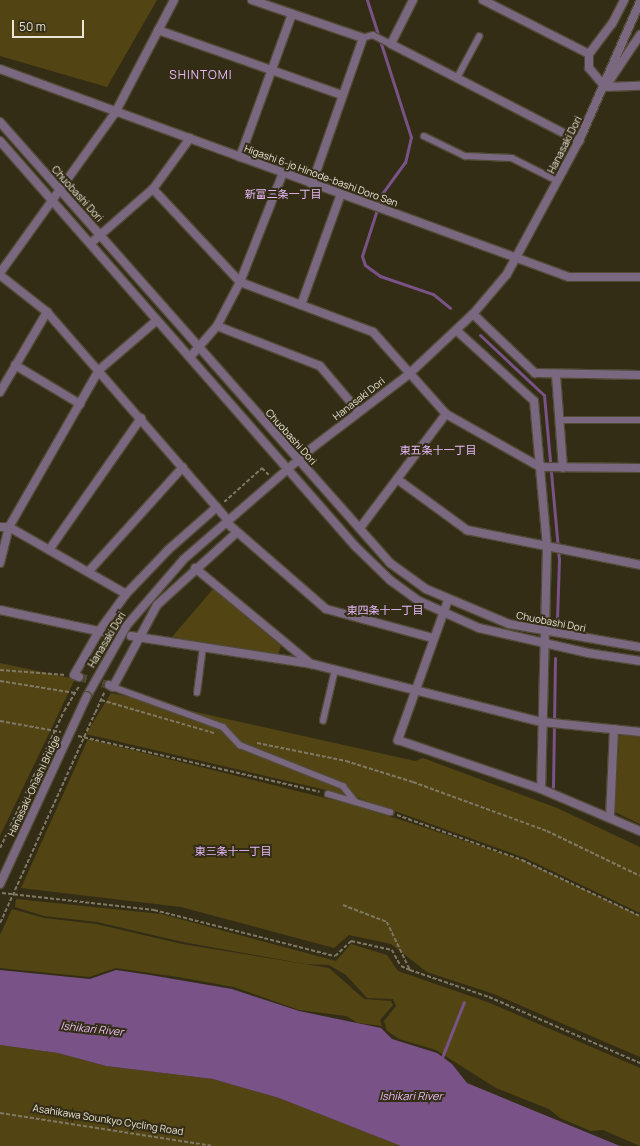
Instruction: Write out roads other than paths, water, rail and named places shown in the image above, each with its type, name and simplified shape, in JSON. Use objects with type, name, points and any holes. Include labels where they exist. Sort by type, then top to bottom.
[{"type":"street","points":[[174,0],[115,113],[59,189],[1,272],[47,312],[100,370],[219,509],[236,533],[326,609],[433,638]]},
{"type":"street","points":[[252,0],[363,38],[312,184]]},
{"type":"street","points":[[413,0],[387,42],[579,141]]},
{"type":"street","points":[[483,0],[589,54]]},
{"type":"street","points":[[624,0],[612,24],[589,54],[589,68],[605,87],[640,86]]},
{"type":"street","name":"Hanasaki Dori","points":[[87,696],[117,639],[152,591],[298,461],[409,374],[473,314],[517,258],[579,141],[605,87],[616,50],[640,2]]},
{"type":"street","points":[[240,157],[292,14]]},
{"type":"street","points":[[158,30],[342,95]]},
{"type":"street","name":"Hanasaki Dori","points":[[605,87],[629,56],[640,35]]},
{"type":"street","name":"Higashi 6-jo Hinode-bashi Doro Sen","points":[[0,69],[115,113],[190,138],[569,277],[640,277]]},
{"type":"street","name":"Chuobashi Dori","points":[[0,122],[298,461],[390,563],[426,589],[448,600],[509,624],[640,646]]},
{"type":"street","points":[[91,243],[153,189],[190,138]]},
{"type":"street","points":[[0,141],[91,243],[156,321],[190,357],[288,470],[390,580],[418,601],[479,628],[543,644],[640,661]]},
{"type":"street","points":[[190,357],[217,326],[240,282],[283,173]]},
{"type":"street","points":[[153,189],[240,282],[373,332],[446,414],[543,467],[640,468]]},
{"type":"street","points":[[301,305],[342,194]]},
{"type":"street","points":[[0,392],[47,312]]},
{"type":"street","points":[[473,314],[535,373],[556,375],[640,375]]},
{"type":"street","points":[[0,563],[4,527],[100,370],[156,321]]},
{"type":"street","points":[[217,326],[320,366],[359,412]]},
{"type":"street","points":[[456,330],[534,401],[543,467],[551,548],[543,644],[546,722],[541,788]]},
{"type":"street","points":[[15,365],[80,404]]},
{"type":"street","points":[[556,375],[560,468]]},
{"type":"street","points":[[360,528],[446,414]]},
{"type":"street","points":[[49,550],[141,418]]},
{"type":"street","points":[[90,571],[183,467]]},
{"type":"street","points":[[397,479],[467,530],[564,551],[640,565]]},
{"type":"street","points":[[76,676],[101,632],[126,594],[168,550],[219,509]]},
{"type":"street","points":[[4,527],[90,571],[126,594]]},
{"type":"street","points":[[111,686],[135,637],[157,605],[195,568],[236,533]]},
{"type":"street","points":[[195,568],[312,664]]},
{"type":"street","points":[[448,600],[433,638],[398,740],[541,788],[640,831]]},
{"type":"street","points":[[0,610],[101,632]]},
{"type":"street","points":[[135,637],[312,664],[546,722],[640,732]]},
{"type":"street","name":"Hanasaki-Ohashi Bridge","points":[[0,884],[87,696]]},
{"type":"street","points":[[610,817],[614,729]]},
{"type":"lane","points":[[363,38],[374,35],[387,42]]},
{"type":"lane","points":[[458,78],[479,37]]},
{"type":"lane","points":[[424,136],[465,156],[512,158],[558,181]]},
{"type":"lane","points":[[559,420],[640,420]]},
{"type":"lane","points":[[197,693],[204,647]]},
{"type":"lane","points":[[323,721],[335,670]]},
{"type":"lane","points":[[111,686],[223,727],[240,746],[343,786],[355,801]]},
{"type":"lane","points":[[328,794],[390,812]]},
{"type":"water","name":"Ishikari River","points":[[0,970],[90,979],[116,970],[150,975],[232,989],[299,1011],[381,1028],[392,1039],[437,1053],[452,1064],[467,1083],[620,1146],[401,1146],[279,1098],[213,1079],[106,1066],[58,1053],[0,1045]]},
{"type":"waterway","points":[[367,0],[411,137],[405,162],[382,194],[362,256],[365,265],[380,276],[433,294],[450,308]]},
{"type":"waterway","points":[[480,335],[544,395],[559,559],[557,619]]},
{"type":"waterway","points":[[553,787],[555,658]]},
{"type":"waterway","points":[[441,1060],[464,1002]]},
{"type":"tunnel","points":[[104,632],[127,636]]},
{"type":"tunnel","points":[[79,677],[109,685]]},
{"type":"district","name":"SHINTOMI","points":[[201,75]]},
{"type":"district","name":"新富二条一丁目","points":[[283,194]]},
{"type":"district","name":"東五条十一丁目","points":[[438,450]]},
{"type":"district","name":"東四条十一丁目","points":[[385,610]]},
{"type":"district","name":"東三条十一丁目","points":[[233,851]]}]
